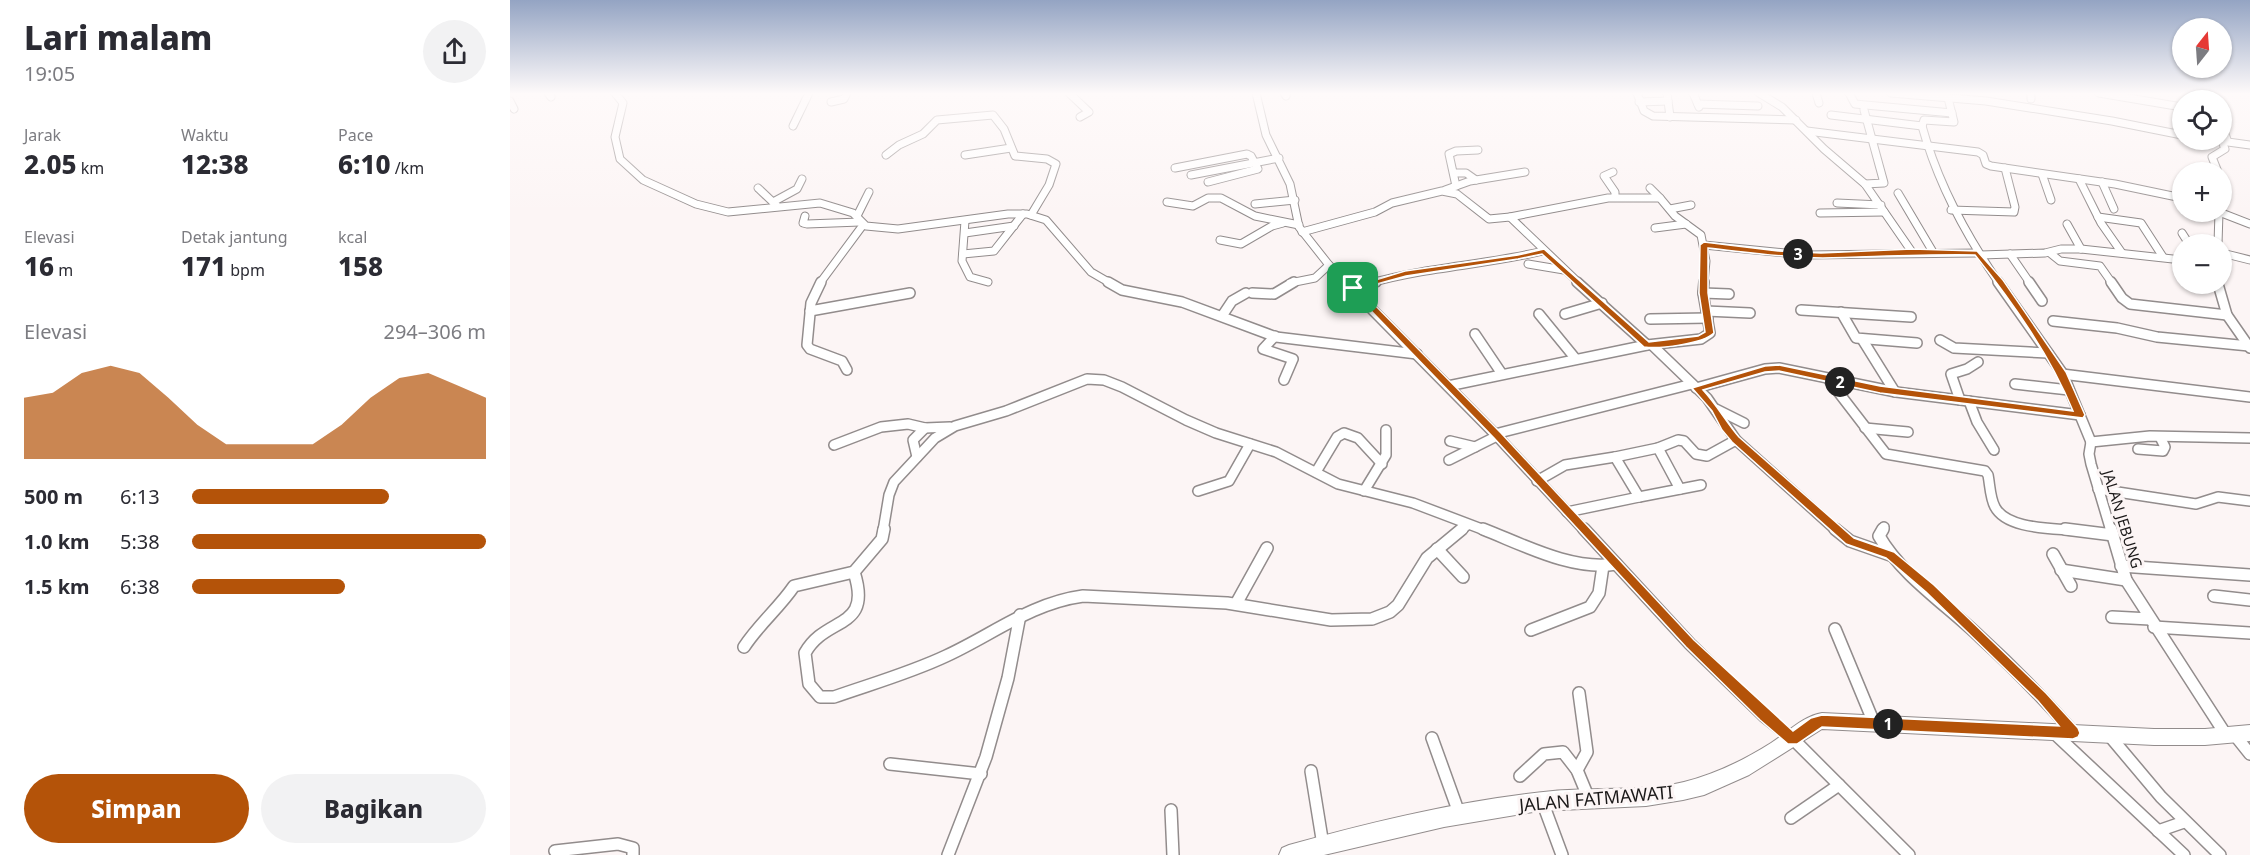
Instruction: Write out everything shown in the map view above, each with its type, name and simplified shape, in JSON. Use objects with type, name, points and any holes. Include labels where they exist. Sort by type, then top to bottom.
[{"type":"street","points":[[616,133],[620,159],[642,180],[696,204],[740,212],[775,204],[816,202],[860,221],[898,229],[1027,215],[1046,220],[1054,227],[1091,272],[1112,285],[1134,293],[1182,302],[1275,336],[1417,354]]},
{"type":"street","points":[[886,155],[899,145],[924,133]]},
{"type":"street","points":[[963,254],[994,251],[1014,226],[1027,215],[1049,185],[1056,164],[1049,159],[1017,157],[1005,133]]},
{"type":"street","points":[[1266,133],[1277,155],[1294,200],[1300,228],[1329,265],[1496,434],[1690,644],[1764,716],[1793,739],[1909,855]]},
{"type":"street","points":[[1809,133],[1865,184],[1912,252]]},
{"type":"street","points":[[1822,133],[1980,153],[1987,165],[2102,182],[2172,196]]},
{"type":"street","points":[[1865,184],[1884,183],[1869,133]]},
{"type":"street","name":"JALAN JEBUNG","points":[[1924,133],[1942,190],[1951,210],[2062,374],[2091,442],[2089,454],[2126,580],[2152,623],[2250,754]]},
{"type":"street","points":[[2232,142],[2250,145]]},
{"type":"street","points":[[1456,186],[1454,173],[1449,166],[1449,154],[1463,147],[1478,150]]},
{"type":"street","points":[[965,155],[1011,148]]},
{"type":"street","points":[[2214,162],[2212,157],[2225,150]]},
{"type":"street","points":[[1175,168],[1246,154],[1253,159],[1256,171],[1208,182]]},
{"type":"street","points":[[1191,175],[1277,155]]},
{"type":"street","points":[[1951,210],[2014,212],[2015,207],[2005,168]]},
{"type":"street","points":[[1167,202],[1193,206],[1208,198],[1221,198],[1255,216],[1300,228],[1376,212],[1392,203],[1476,180],[1525,172]]},
{"type":"street","points":[[1612,172],[1604,176],[1615,192],[1615,197]]},
{"type":"street","points":[[1454,173],[1466,173],[1476,180]]},
{"type":"street","points":[[2042,174],[2050,200]]},
{"type":"street","points":[[775,204],[797,189],[802,179]]},
{"type":"street","points":[[2079,179],[2098,217],[2122,253]]},
{"type":"street","points":[[2102,182],[2114,209]]},
{"type":"street","points":[[758,188],[775,204]]},
{"type":"street","points":[[1448,386],[1575,358],[1706,337],[1710,330],[1703,293],[1704,245],[1697,231],[1686,224],[1650,188]]},
{"type":"street","points":[[1442,190],[1457,194],[1489,219],[1495,221],[1574,203],[1615,197],[1660,198]]},
{"type":"street","points":[[847,370],[842,361],[814,352],[807,345],[810,311],[811,303],[820,285],[860,221],[869,192]]},
{"type":"street","points":[[1898,194],[1933,252]]},
{"type":"street","points":[[1255,204],[1294,200]]},
{"type":"street","points":[[1837,203],[1882,208]]},
{"type":"street","points":[[1670,209],[1691,205]]},
{"type":"street","points":[[1820,213],[1882,208]]},
{"type":"street","points":[[805,216],[803,222],[807,224],[860,221]]},
{"type":"street","points":[[1510,217],[1544,251],[1694,386],[1716,409],[1725,427],[1736,440],[1850,541],[1890,555]]},
{"type":"street","points":[[2098,217],[2141,223],[2163,257]]},
{"type":"street","points":[[2232,217],[2250,224]]},
{"type":"street","points":[[966,221],[962,265],[970,277],[988,282]]},
{"type":"street","points":[[1220,240],[1242,244],[1272,226],[1286,223]]},
{"type":"street","points":[[1655,228],[1686,224]]},
{"type":"street","points":[[2067,224],[2081,249]]},
{"type":"street","points":[[965,233],[1014,226]]},
{"type":"street","points":[[1704,245],[1821,255],[1912,252],[2010,254],[2050,253],[2061,249],[2081,249],[2172,258]]},
{"type":"street","points":[[1353,288],[1405,273],[1518,257],[1544,251]]},
{"type":"street","points":[[2050,253],[2060,261],[2100,266],[2122,298],[2130,304],[2227,315]]},
{"type":"street","points":[[2010,254],[2042,301]]},
{"type":"street","points":[[2232,256],[2250,260]]},
{"type":"street","points":[[1528,264],[1565,270]]},
{"type":"street","points":[[1222,316],[1232,301],[1249,293],[1274,294],[1292,282],[1315,278],[1329,265]]},
{"type":"street","points":[[810,311],[910,293]]},
{"type":"street","points":[[1703,293],[1729,294]]},
{"type":"street","points":[[2221,294],[2227,315],[2249,347]]},
{"type":"street","points":[[1565,314],[1602,303]]},
{"type":"street","points":[[1801,310],[1911,317]]},
{"type":"street","points":[[1841,312],[1852,336],[1862,339],[1917,343]]},
{"type":"street","points":[[1650,319],[1750,313]]},
{"type":"street","points":[[1539,314],[1575,358]]},
{"type":"street","points":[[2053,321],[2122,329],[2157,337],[2249,347]]},
{"type":"street","points":[[1475,334],[1502,374]]},
{"type":"street","points":[[1275,336],[1263,349],[1294,360],[1284,380]]},
{"type":"street","points":[[1967,338],[1973,348]]},
{"type":"street","points":[[1862,339],[1894,392]]},
{"type":"street","points":[[1940,340],[1951,347],[2048,353]]},
{"type":"street","points":[[1978,362],[1967,369],[1951,374],[1994,450]]},
{"type":"street","points":[[1449,460],[1496,434],[1562,416],[1772,368],[1894,392],[2080,415]]},
{"type":"street","points":[[2062,374],[2250,397]]},
{"type":"street","points":[[834,445],[881,427],[908,424],[925,428],[955,426],[1006,411],[1079,381],[1094,379],[1122,387],[1186,420],[1276,452],[1338,484],[1413,503],[1559,558],[1603,566],[1616,564]]},
{"type":"street","points":[[1829,380],[1884,452],[1894,457],[1985,471],[1988,475],[1996,510],[2007,520],[2018,524],[2113,535]]},
{"type":"street","points":[[2015,384],[2069,390]]},
{"type":"street","points":[[1716,409],[1744,423]]},
{"type":"street","points":[[744,647],[757,627],[780,606],[794,585],[854,572],[882,539],[889,495],[894,482],[934,438],[955,426]]},
{"type":"street","points":[[917,457],[913,440],[925,428]]},
{"type":"street","points":[[1865,428],[1908,432]]},
{"type":"street","points":[[1364,491],[1386,455],[1386,430]]},
{"type":"street","points":[[1316,472],[1337,437],[1344,433],[1362,441],[1382,464]]},
{"type":"street","points":[[2138,449],[2163,451],[2165,447],[2160,437]]},
{"type":"street","points":[[2091,442],[2112,438],[2250,438]]},
{"type":"street","points":[[1537,481],[1565,465],[1658,448],[1675,440],[1681,440],[1696,454],[1705,456],[1736,440]]},
{"type":"street","points":[[1450,441],[1475,447]]},
{"type":"street","points":[[1198,492],[1229,481],[1250,444]]},
{"type":"street","points":[[1658,448],[1680,489]]},
{"type":"street","points":[[1616,457],[1639,497]]},
{"type":"street","points":[[1567,512],[1701,485]]},
{"type":"street","points":[[2098,489],[2196,504],[2218,497],[2250,501]]},
{"type":"street","points":[[854,572],[860,584],[861,599],[856,609],[815,641],[806,650],[804,657],[809,687],[820,697],[834,697],[944,657],[1043,603],[1064,597],[1236,604],[1331,620],[1372,619],[1382,616],[1398,605],[1420,566],[1467,525]]},
{"type":"street","points":[[1884,527],[1879,536],[1890,555],[1981,637],[2073,733]]},
{"type":"street","points":[[1236,604],[1268,548]]},
{"type":"street","points":[[1437,549],[1463,577]]},
{"type":"street","points":[[2053,554],[2071,586]]},
{"type":"street","points":[[1531,630],[1597,601],[1603,566]]},
{"type":"street","points":[[2121,566],[2250,575]]},
{"type":"street","points":[[2061,570],[2126,580]]},
{"type":"street","points":[[2214,596],[2250,600]]},
{"type":"street","points":[[948,855],[981,774],[1008,678],[1020,615]]},
{"type":"street","points":[[2112,617],[2250,633]]},
{"type":"street","points":[[1834,629],[1874,723]]},
{"type":"street","points":[[1577,770],[1587,752],[1579,693]]},
{"type":"street","name":"JALAN FATMAWATI","points":[[1289,855],[1459,813],[1542,801],[1660,795],[1693,790],[1746,768],[1816,722],[1822,721],[2183,737],[2237,734]]},
{"type":"street","points":[[2053,732],[2184,855]]},
{"type":"street","points":[[2109,734],[2140,776],[2184,822],[2220,855]]},
{"type":"street","points":[[1432,738],[1459,813]]},
{"type":"street","points":[[1520,776],[1542,754],[1551,750],[1566,754],[1577,770],[1589,799]]},
{"type":"street","points":[[890,764],[981,774]]},
{"type":"street","points":[[1311,771],[1323,845]]},
{"type":"street","points":[[1791,818],[1839,785]]},
{"type":"street","points":[[1542,801],[1562,855]]},
{"type":"street","points":[[1171,810],[1173,855]]},
{"type":"street","points":[[2158,831],[2184,822]]},
{"type":"street","points":[[555,851],[618,844],[633,848],[633,855]]},
{"type":"route","points":[[1704,245],[1821,255],[1912,252],[1977,253],[1981,255],[2062,374],[2080,415],[1915,395],[1829,380],[1779,368],[1765,369],[1696,388],[1716,409],[1725,427],[1736,440],[1822,519],[1850,541],[1890,555],[1930,589],[2042,697],[2073,733],[1822,721],[1816,722],[1793,739],[1764,716],[1690,644],[1537,481],[1497,435],[1353,288],[1405,273],[1518,257],[1544,251],[1647,345],[1652,345],[1701,339],[1710,333],[1703,293],[1706,261],[1704,245]]}]
